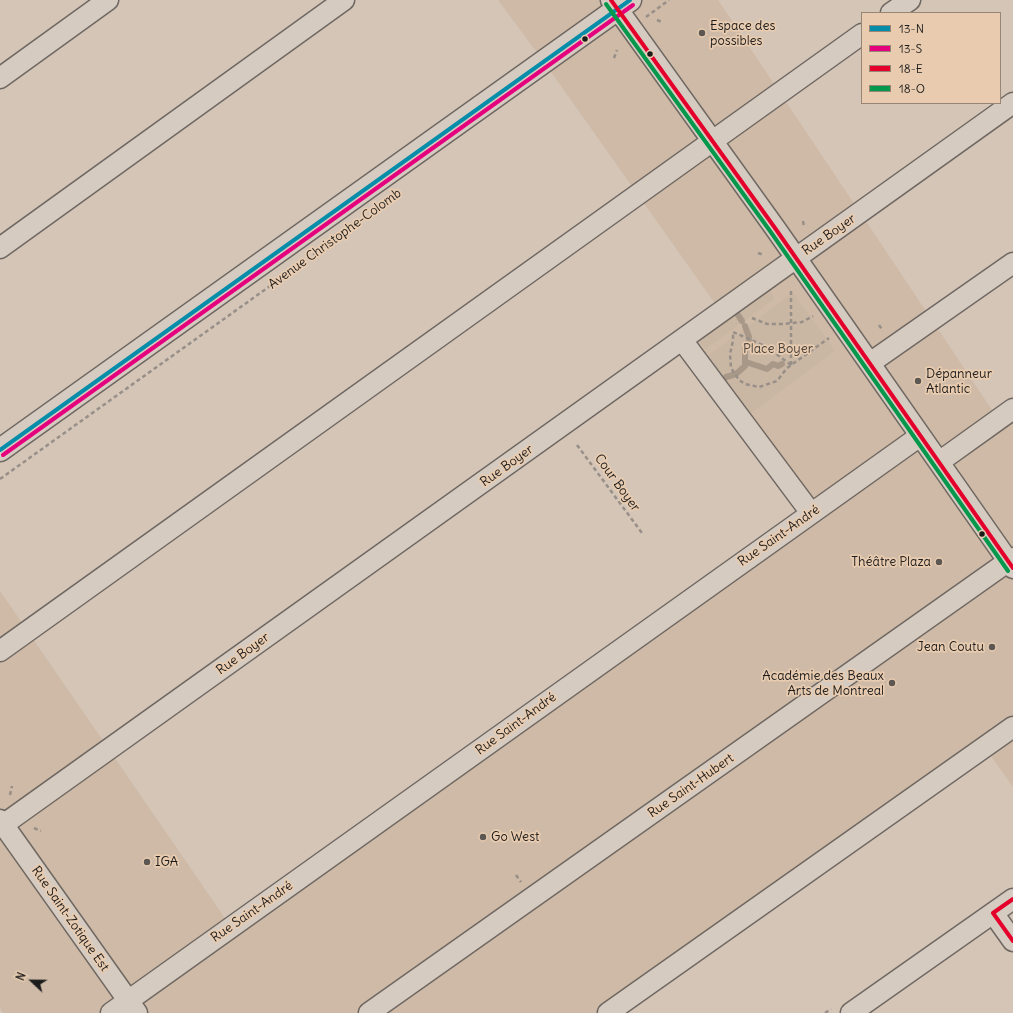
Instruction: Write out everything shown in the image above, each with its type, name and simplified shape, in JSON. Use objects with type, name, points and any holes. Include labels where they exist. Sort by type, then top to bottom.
[{"type":"main road","name":"Avenue Christophe-Colomb","points":[[0,450],[619,3]]},
{"type":"street","points":[[0,78],[108,0]]},
{"type":"street","points":[[0,248],[344,0]]},
{"type":"street","points":[[893,12],[910,0]]},
{"type":"street","points":[[619,3],[631,27],[796,258],[938,462],[1011,562]]},
{"type":"street","points":[[0,651],[861,35]]},
{"type":"street","name":"Rue Boyer","points":[[1,824],[1013,103]]},
{"type":"street","points":[[870,363],[1013,262]]},
{"type":"street","points":[[682,340],[811,513]]},
{"type":"street","points":[[938,462],[1013,409]]},
{"type":"street","name":"Rue Saint-André","points":[[111,1013],[133,1007],[811,513],[920,436]]},
{"type":"street","name":"Rue Saint-Hubert","points":[[369,1013],[1011,562]]},
{"type":"street","points":[[608,1013],[1013,727]]},
{"type":"street","name":"Rue Saint-Zotique Est","points":[[1,824],[133,1007]]},
{"type":"street","points":[[851,1013],[1013,899]]},
{"type":"street","points":[[993,913],[1013,941]]},
{"type":"path","points":[[631,27],[669,0]]},
{"type":"path","points":[[657,20],[662,22]]},
{"type":"path","points":[[614,58],[617,50]]},
{"type":"path","name":"Avenue Christophe-Colomb","points":[[0,479],[367,216]]},
{"type":"path","points":[[803,221],[804,227]]},
{"type":"path","points":[[758,253],[764,255]]},
{"type":"path","points":[[790,365],[792,290]]},
{"type":"path","points":[[752,318],[767,324],[792,324],[802,322],[814,316]]},
{"type":"path","points":[[790,365],[767,347],[733,332],[730,362],[735,374],[745,384],[759,387],[777,381],[790,365],[830,338]]},
{"type":"path","name":"Cour Boyer","points":[[577,445],[642,534]]},
{"type":"path","points":[[10,795],[12,786]]},
{"type":"path","points":[[34,828],[41,831]]},
{"type":"shaded area","points":[[498,0],[718,0],[998,419],[1013,409],[1013,727],[608,1013],[3,1013],[0,1008],[0,591],[231,927],[808,510],[682,340],[721,312],[544,62]]},
{"type":"shaded area","points":[[1013,735],[1013,787],[988,752]]},
{"type":"green space","points":[[769,285],[774,299],[706,349],[700,342],[701,338]]},
{"type":"green space","name":"Place Boyer","points":[[793,293],[835,351],[747,416],[705,358]]},
{"type":"waterway","points":[[736,312],[742,321]]},
{"type":"waterway","points":[[745,326],[749,337]]},
{"type":"waterway","points":[[736,374],[745,366],[745,349],[749,341]]},
{"type":"waterway","points":[[746,362],[767,369],[773,364],[778,366],[782,364]]},
{"type":"waterway","points":[[723,381],[726,377],[733,375]]},
{"type":"transit line","name":"18-E","points":[[611,0],[775,228],[1013,568]]},
{"type":"transit line","name":"13-N","points":[[0,450],[630,0]]},
{"type":"transit line","name":"18-O","points":[[606,4],[770,231],[1008,571]]},
{"type":"transit line","name":"13-S","points":[[3,455],[633,5]]},
{"type":"transit line","name":"18-E","points":[[1013,899],[993,913],[1013,941]]},
{"type":"place","name":"Espace des possibles","points":[[702,33]]},
{"type":"place","name":"Dépanneur Atlantic","points":[[918,381]]},
{"type":"place","name":"Théâtre Plaza","points":[[939,562]]},
{"type":"place","name":"Jean Coutu","points":[[992,647]]},
{"type":"place","name":"Académie des Beaux Arts de Montreal","points":[[892,683]]},
{"type":"place","name":"Go West","points":[[483,837]]},
{"type":"place","name":"IGA","points":[[147,862]]}]
